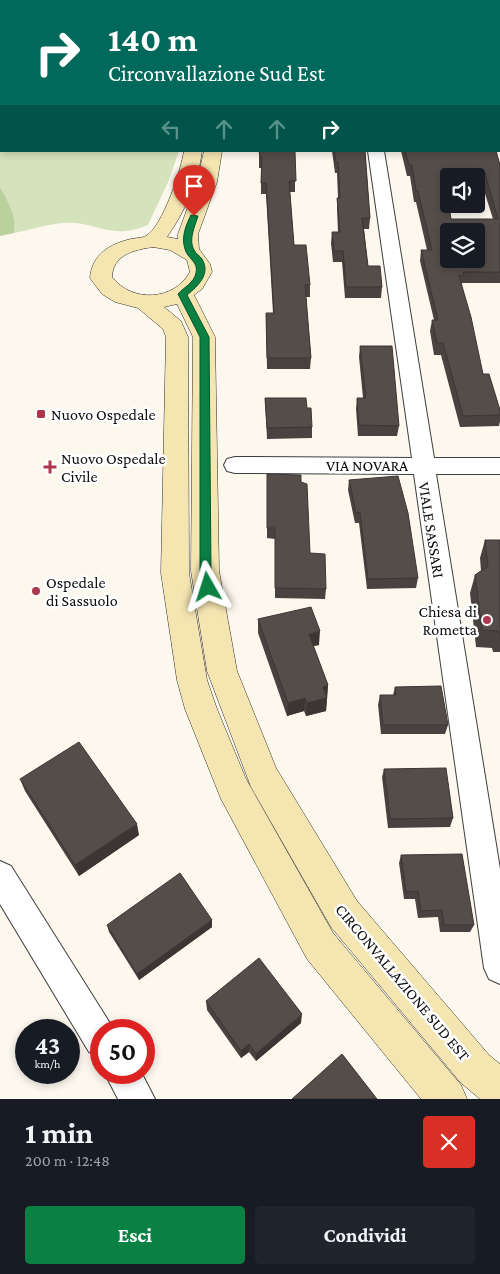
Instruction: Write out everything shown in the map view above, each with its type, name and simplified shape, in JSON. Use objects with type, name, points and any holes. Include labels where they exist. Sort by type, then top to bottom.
[{"type":"main road","points":[[153,241],[166,225],[187,178],[193,152]]},
{"type":"main road","points":[[189,250],[188,234],[207,182],[213,152]]},
{"type":"main road","points":[[153,241],[166,242],[189,250],[199,260],[201,272],[196,284],[183,294],[165,300],[144,302],[132,300],[111,292],[105,285],[101,272],[107,259],[120,249],[137,243],[153,241]]},
{"type":"main road","name":"CIRCONVALLAZIONE SUD EST","points":[[183,294],[204,337],[205,571],[222,670],[263,776],[344,914],[475,1069],[500,1090]]},
{"type":"main road","points":[[144,302],[173,326],[178,337],[175,573],[192,680],[201,709],[233,788],[320,946],[447,1099]]},
{"type":"street","name":"VIALE SASSARI","points":[[376,152],[422,466],[500,968]]},
{"type":"street","name":"VIA NOVARA","points":[[235,465],[500,466]]},
{"type":"street","points":[[0,876],[90,1022]]},
{"type":"street","points":[[129,1084],[138,1099]]},
{"type":"green space","points":[[0,152],[179,152],[169,180],[148,225],[135,229],[113,231],[75,223],[64,223],[14,233],[12,216],[0,187]]},
{"type":"green space","points":[[0,187],[11,209],[15,227],[14,233],[0,236]]},
{"type":"building","points":[[259,152],[295,152],[296,181],[289,181],[294,245],[306,245],[310,285],[305,285],[311,358],[267,358],[266,313],[274,313],[266,183],[261,183],[262,157],[260,157]]},
{"type":"building","points":[[334,152],[365,152],[370,218],[362,218],[368,266],[380,266],[382,287],[346,287],[343,251],[334,251],[332,232],[340,232],[337,198],[340,198],[338,162],[336,162]]},
{"type":"building","points":[[405,152],[496,152],[500,165],[500,272],[463,272],[464,275],[459,276],[471,317],[483,374],[489,374],[500,415],[463,416],[443,343],[437,343],[432,320],[438,320],[421,250],[432,250],[418,191],[416,191],[412,165],[409,165]]},
{"type":"building","points":[[360,346],[392,346],[399,426],[359,425],[357,398],[366,398]]},
{"type":"building","points":[[265,398],[306,398],[307,408],[311,408],[312,427],[267,428]]},
{"type":"building","points":[[267,474],[301,475],[301,482],[307,484],[310,553],[325,554],[326,589],[275,588],[275,528],[267,528]]},
{"type":"building","points":[[398,476],[408,513],[418,578],[368,579],[360,512],[356,513],[349,480]]},
{"type":"building","name":"Chiesa di Rometta","points":[[485,540],[500,540],[500,635],[498,631],[482,630],[475,575],[488,566]]},
{"type":"building","points":[[311,607],[320,631],[309,634],[328,685],[323,687],[327,698],[307,703],[305,698],[288,703],[258,619]]},
{"type":"building","points":[[441,686],[448,725],[383,725],[380,695],[396,695],[395,687]]},
{"type":"building","points":[[79,742],[137,824],[75,865],[20,779]]},
{"type":"building","points":[[446,768],[453,818],[390,819],[384,769]]},
{"type":"building","points":[[462,854],[474,925],[444,925],[442,910],[421,911],[418,891],[406,892],[401,855]]},
{"type":"building","points":[[180,873],[212,920],[137,974],[107,925]]},
{"type":"building","points":[[259,958],[302,1014],[256,1054],[249,1044],[241,1051],[206,1001]]},
{"type":"building","points":[[342,1054],[377,1099],[292,1099]]},
{"type":"place","name":"Nuovo Ospedale","points":[[41,414]]},
{"type":"place","name":"Nuovo Ospedale Civile","points":[[50,467]]},
{"type":"place","name":"Ospedale di Sassuolo","points":[[36,591]]},
{"type":"place","name":"Chiesa di Rometta","points":[[487,620]]},
{"type":"route","points":[[194,216],[188,234],[189,250],[199,260],[201,272],[196,284],[183,294],[204,337],[205,571],[208,587]]}]
